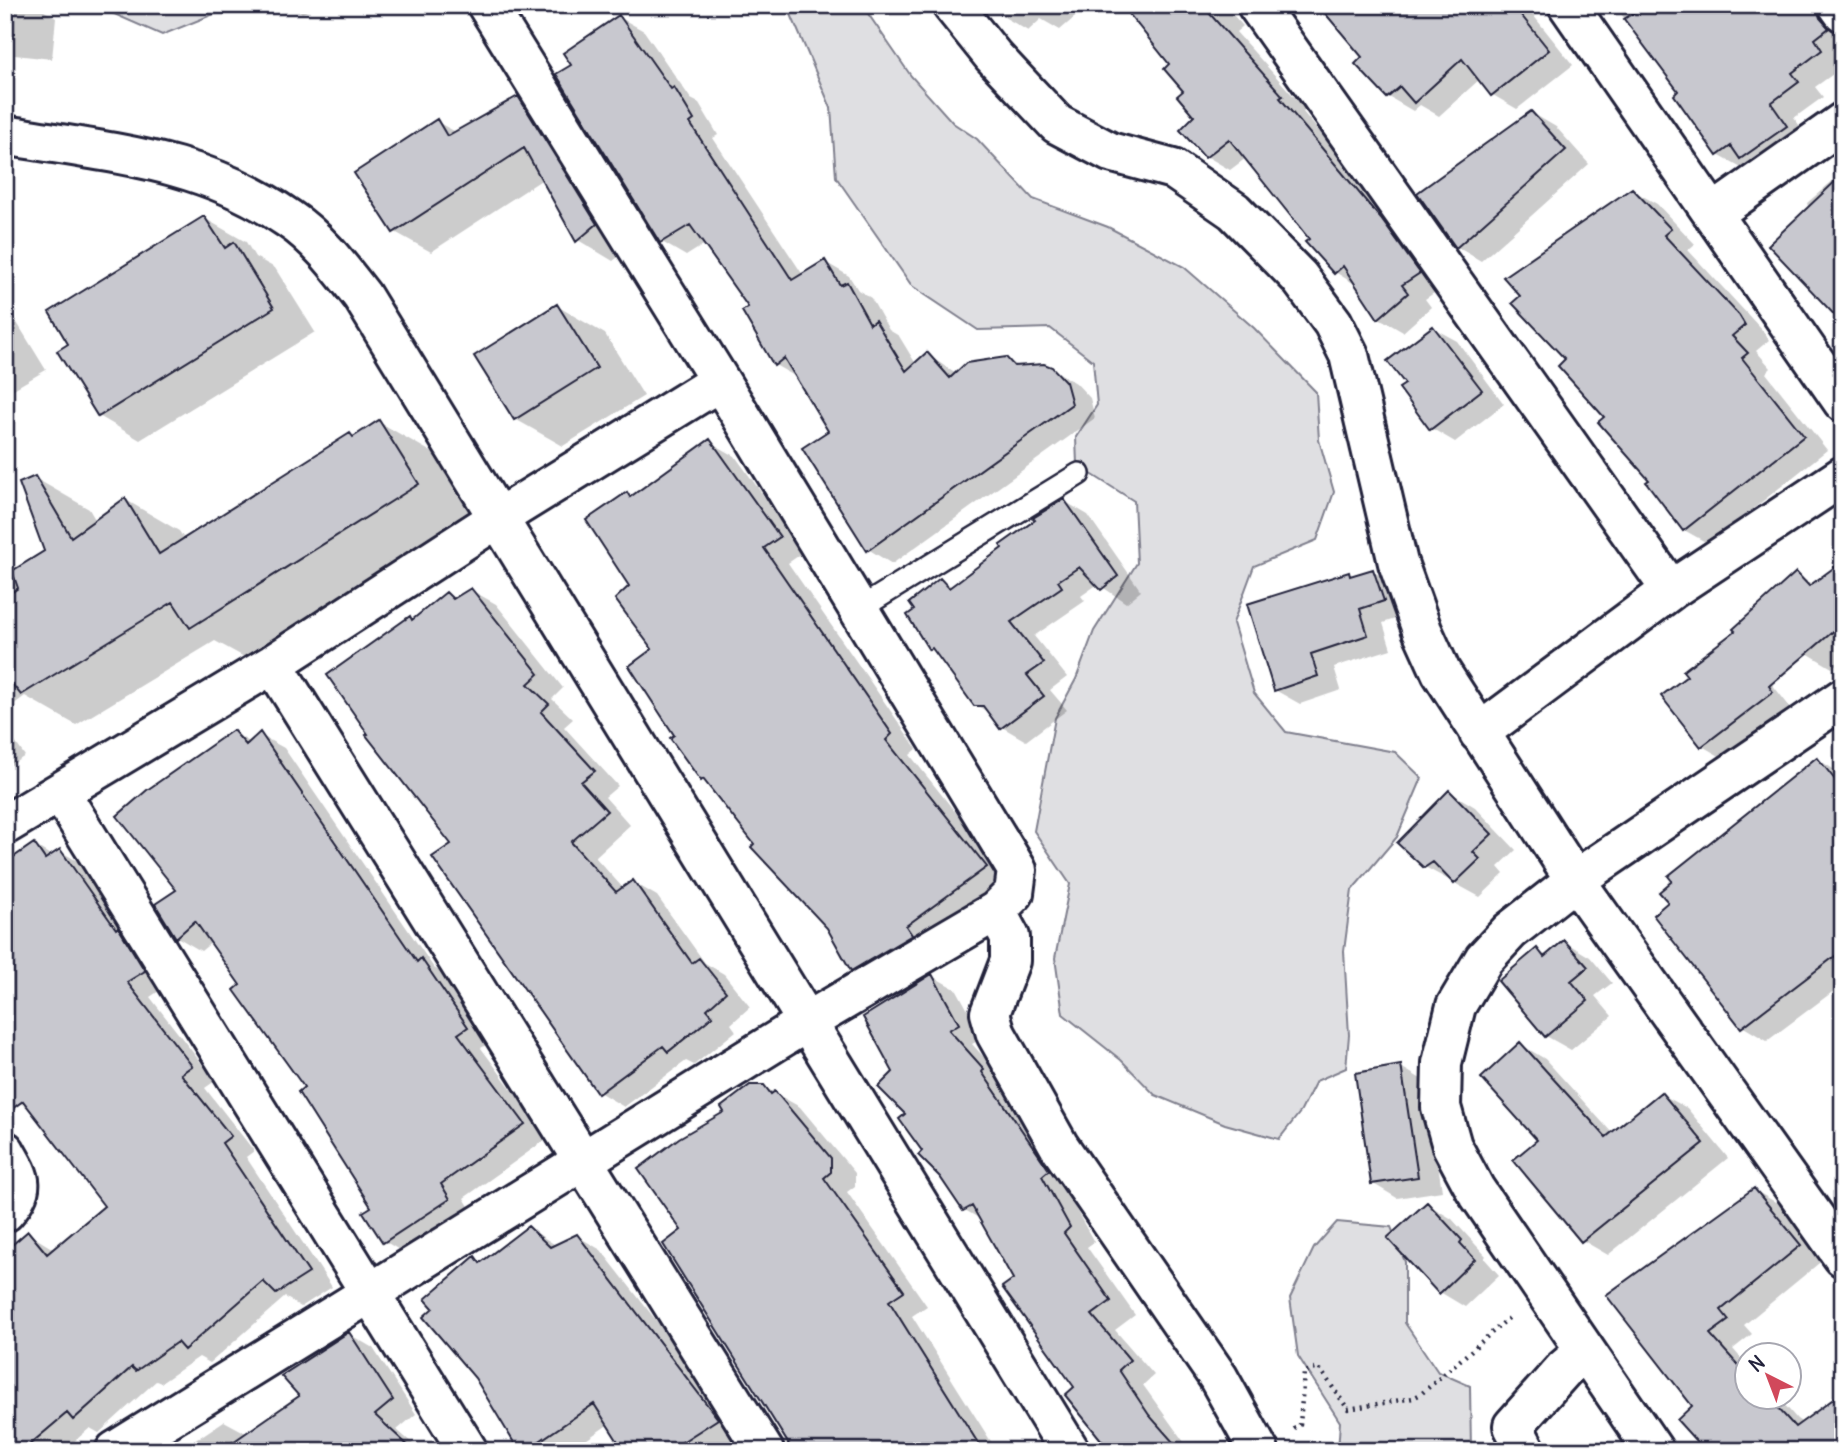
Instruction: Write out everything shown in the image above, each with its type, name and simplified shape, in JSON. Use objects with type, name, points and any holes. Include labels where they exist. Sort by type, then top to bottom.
[{"type":"street","points":[[115,1451],[807,1023],[996,911],[1014,893],[1017,870],[720,381],[486,5]]},
{"type":"street","points":[[952,5],[993,56],[1057,124],[1110,152],[1173,169],[1234,211],[1300,277],[1334,323],[1349,355],[1398,563],[1441,672],[1575,880],[1843,1258]]},
{"type":"street","points":[[1257,5],[1671,590]]},
{"type":"street","points":[[1568,5],[1843,402]]},
{"type":"street","points":[[1838,5],[1843,12]]},
{"type":"street","points":[[1714,213],[1843,122]]},
{"type":"street","points":[[5,135],[179,166],[233,186],[291,220],[331,256],[362,296],[1070,1451]]},
{"type":"street","points":[[5,825],[61,794],[273,664],[498,518],[720,381]]},
{"type":"street","points":[[1479,733],[1671,590],[1843,476]]},
{"type":"street","points":[[273,664],[764,1451]]},
{"type":"street","points":[[1654,1451],[1475,1189],[1452,1146],[1441,1107],[1442,1063],[1456,1006],[1483,960],[1510,931],[1575,880],[1837,714]]},
{"type":"street","points":[[61,794],[468,1451]]},
{"type":"street","points":[[996,911],[1010,937],[1010,961],[990,1013],[996,1034],[1059,1146],[1218,1377],[1274,1441]]},
{"type":"street","points":[[5,1151],[20,1177],[19,1196],[5,1212]]},
{"type":"street","points":[[1526,1451],[1513,1426],[1564,1369],[1586,1351]]},
{"type":"lane","points":[[859,609],[1079,474]]},
{"type":"path","points":[[1274,1441],[1300,1425],[1304,1372],[1319,1368],[1348,1409],[1413,1398],[1544,1290]]},
{"type":"shaded area","points":[[102,5],[236,5],[162,35],[105,10]]},
{"type":"shaded area","points":[[787,5],[862,5],[911,76],[953,123],[977,139],[1033,199],[1108,227],[1184,267],[1254,328],[1316,392],[1319,440],[1334,492],[1317,540],[1254,566],[1233,623],[1254,693],[1286,732],[1395,752],[1422,778],[1397,837],[1352,890],[1344,951],[1349,1035],[1346,1068],[1316,1081],[1301,1111],[1279,1139],[1225,1124],[1155,1095],[1121,1060],[1063,1014],[1055,958],[1070,884],[1034,831],[1055,718],[1076,679],[1094,631],[1137,563],[1134,501],[1077,465],[1076,437],[1097,405],[1093,361],[1050,328],[978,330],[912,286],[836,177],[831,108]]},
{"type":"shaded area","points":[[1337,1222],[1391,1227],[1405,1262],[1405,1323],[1438,1372],[1470,1386],[1471,1451],[1338,1451],[1340,1422],[1298,1356],[1290,1298],[1314,1248]]},
{"type":"building","points":[[1122,5],[1202,5],[1283,96],[1280,98],[1381,219],[1420,273],[1402,285],[1408,293],[1378,319],[1343,266],[1334,274],[1305,242],[1309,239],[1229,139],[1205,158],[1180,130],[1194,116],[1177,96],[1183,91],[1164,69],[1169,64]]},
{"type":"building","points":[[1318,5],[1513,5],[1549,50],[1491,96],[1462,59],[1414,103],[1400,87],[1387,98],[1355,64],[1362,57]]},
{"type":"building","points":[[1646,5],[1816,5],[1820,18],[1829,28],[1815,39],[1822,50],[1792,73],[1799,82],[1771,103],[1787,126],[1740,159],[1731,146],[1717,156],[1674,95],[1678,91],[1624,19]]},
{"type":"building","points":[[619,15],[671,89],[674,87],[694,120],[690,123],[792,280],[825,260],[840,285],[847,282],[870,324],[875,320],[906,371],[927,352],[950,378],[966,363],[1006,357],[1014,366],[1044,364],[1052,367],[1066,382],[1072,404],[867,551],[802,448],[828,431],[784,358],[774,366],[742,311],[748,307],[690,225],[660,243],[556,74],[571,65],[563,53]]},
{"type":"building","points":[[518,96],[597,224],[576,242],[524,148],[393,233],[354,173],[437,119],[447,136]]},
{"type":"building","points":[[1531,111],[1566,150],[1456,248],[1417,193]]},
{"type":"building","points":[[1843,174],[1843,324],[1768,245]]},
{"type":"building","points":[[1632,188],[1671,229],[1664,235],[1739,315],[1745,325],[1732,336],[1748,353],[1742,358],[1804,436],[1683,531],[1646,482],[1649,480],[1598,422],[1604,417],[1558,366],[1565,359],[1512,303],[1520,296],[1503,277]]},
{"type":"building","points":[[204,216],[225,248],[234,242],[274,308],[98,417],[57,351],[68,344],[49,312]]},
{"type":"building","points":[[557,304],[597,368],[514,420],[474,356]]},
{"type":"building","points":[[1433,326],[1482,390],[1430,430],[1399,388],[1405,384],[1387,361]]},
{"type":"building","points":[[379,420],[419,484],[190,628],[173,602],[21,695],[5,676],[5,597],[18,588],[12,571],[44,551],[19,483],[35,476],[71,537],[125,498],[159,554],[350,433],[353,437]]},
{"type":"building","points":[[710,439],[780,537],[764,548],[892,734],[886,740],[987,867],[906,926],[912,935],[851,971],[827,928],[751,847],[754,844],[703,779],[701,781],[670,738],[674,735],[629,666],[652,649],[615,599],[629,586],[586,520],[627,492],[630,497]]},
{"type":"building","points":[[1064,499],[1118,576],[1101,590],[1079,567],[1058,581],[1062,587],[1011,622],[1044,663],[1027,675],[1044,696],[1000,729],[983,706],[974,706],[932,648],[929,650],[907,615],[914,610],[909,603],[940,578],[949,588],[1002,548],[1000,545],[1035,520],[1033,518]]},
{"type":"building","points":[[1843,561],[1843,623],[1769,686],[1773,692],[1701,747],[1661,696],[1687,676],[1683,671],[1735,631],[1733,629],[1796,572],[1809,586]]},
{"type":"building","points":[[1373,569],[1384,601],[1360,609],[1368,635],[1311,654],[1318,676],[1274,691],[1247,604],[1349,572],[1350,576]]},
{"type":"building","points":[[471,588],[539,674],[528,684],[549,704],[541,712],[595,771],[581,782],[607,811],[571,842],[616,892],[633,880],[692,963],[699,958],[726,992],[707,1009],[713,1016],[668,1052],[663,1046],[598,1094],[432,857],[451,844],[366,735],[368,734],[327,675],[410,616],[412,620],[446,592],[453,599]]},
{"type":"building","points":[[233,730],[246,745],[260,732],[417,962],[421,958],[468,1027],[458,1034],[525,1124],[441,1184],[450,1199],[383,1243],[363,1212],[371,1207],[298,1092],[304,1087],[234,990],[240,985],[195,921],[176,938],[155,904],[176,890],[117,816],[147,790]]},
{"type":"building","points":[[1817,757],[1843,790],[1843,950],[1741,1028],[1653,915],[1668,902],[1659,892],[1672,881],[1668,876]]},
{"type":"building","points":[[1449,790],[1492,834],[1473,852],[1480,859],[1454,884],[1433,862],[1424,868],[1397,843]]},
{"type":"building","points":[[34,843],[45,859],[60,849],[116,929],[118,927],[145,971],[127,982],[192,1066],[181,1074],[231,1136],[222,1143],[309,1273],[276,1294],[263,1281],[184,1350],[177,1342],[136,1371],[132,1367],[73,1420],[67,1413],[22,1451],[5,1451],[5,1251],[28,1231],[47,1254],[104,1206],[23,1101],[5,1114],[5,863]]},
{"type":"building","points":[[1564,940],[1588,967],[1571,981],[1588,1001],[1545,1037],[1498,981],[1537,948],[1544,957]]},
{"type":"building","points":[[932,974],[959,1024],[949,1030],[984,1069],[982,1072],[1049,1170],[1042,1176],[1070,1227],[1064,1233],[1111,1301],[1092,1315],[1130,1360],[1119,1370],[1149,1415],[1181,1451],[1110,1451],[1065,1395],[1074,1387],[1002,1287],[1013,1279],[972,1206],[963,1211],[940,1177],[918,1155],[922,1151],[899,1119],[905,1114],[878,1087],[893,1072],[863,1017]]},
{"type":"building","points":[[1520,1042],[1606,1137],[1661,1092],[1704,1143],[1581,1242],[1513,1160],[1537,1140],[1481,1078]]},
{"type":"building","points":[[1401,1065],[1418,1177],[1371,1184],[1355,1073]]},
{"type":"building","points":[[750,1085],[764,1085],[771,1094],[775,1091],[831,1158],[831,1172],[824,1178],[904,1291],[889,1301],[983,1451],[793,1451],[663,1244],[681,1230],[638,1169],[679,1138],[724,1112],[721,1107]]},
{"type":"building","points":[[1754,1188],[1801,1245],[1721,1310],[1729,1320],[1710,1334],[1732,1358],[1732,1410],[1780,1410],[1795,1427],[1843,1392],[1843,1451],[1705,1451],[1677,1420],[1692,1406],[1606,1295]]},
{"type":"building","points":[[1427,1202],[1462,1240],[1460,1243],[1475,1259],[1439,1294],[1387,1238]]},
{"type":"building","points":[[528,1226],[550,1247],[577,1234],[718,1419],[668,1451],[624,1451],[594,1404],[525,1451],[519,1451],[475,1378],[423,1317],[433,1308],[425,1299],[475,1256],[480,1263]]},
{"type":"building","points":[[349,1332],[393,1400],[375,1415],[414,1451],[220,1451],[299,1396],[281,1376]]}]
